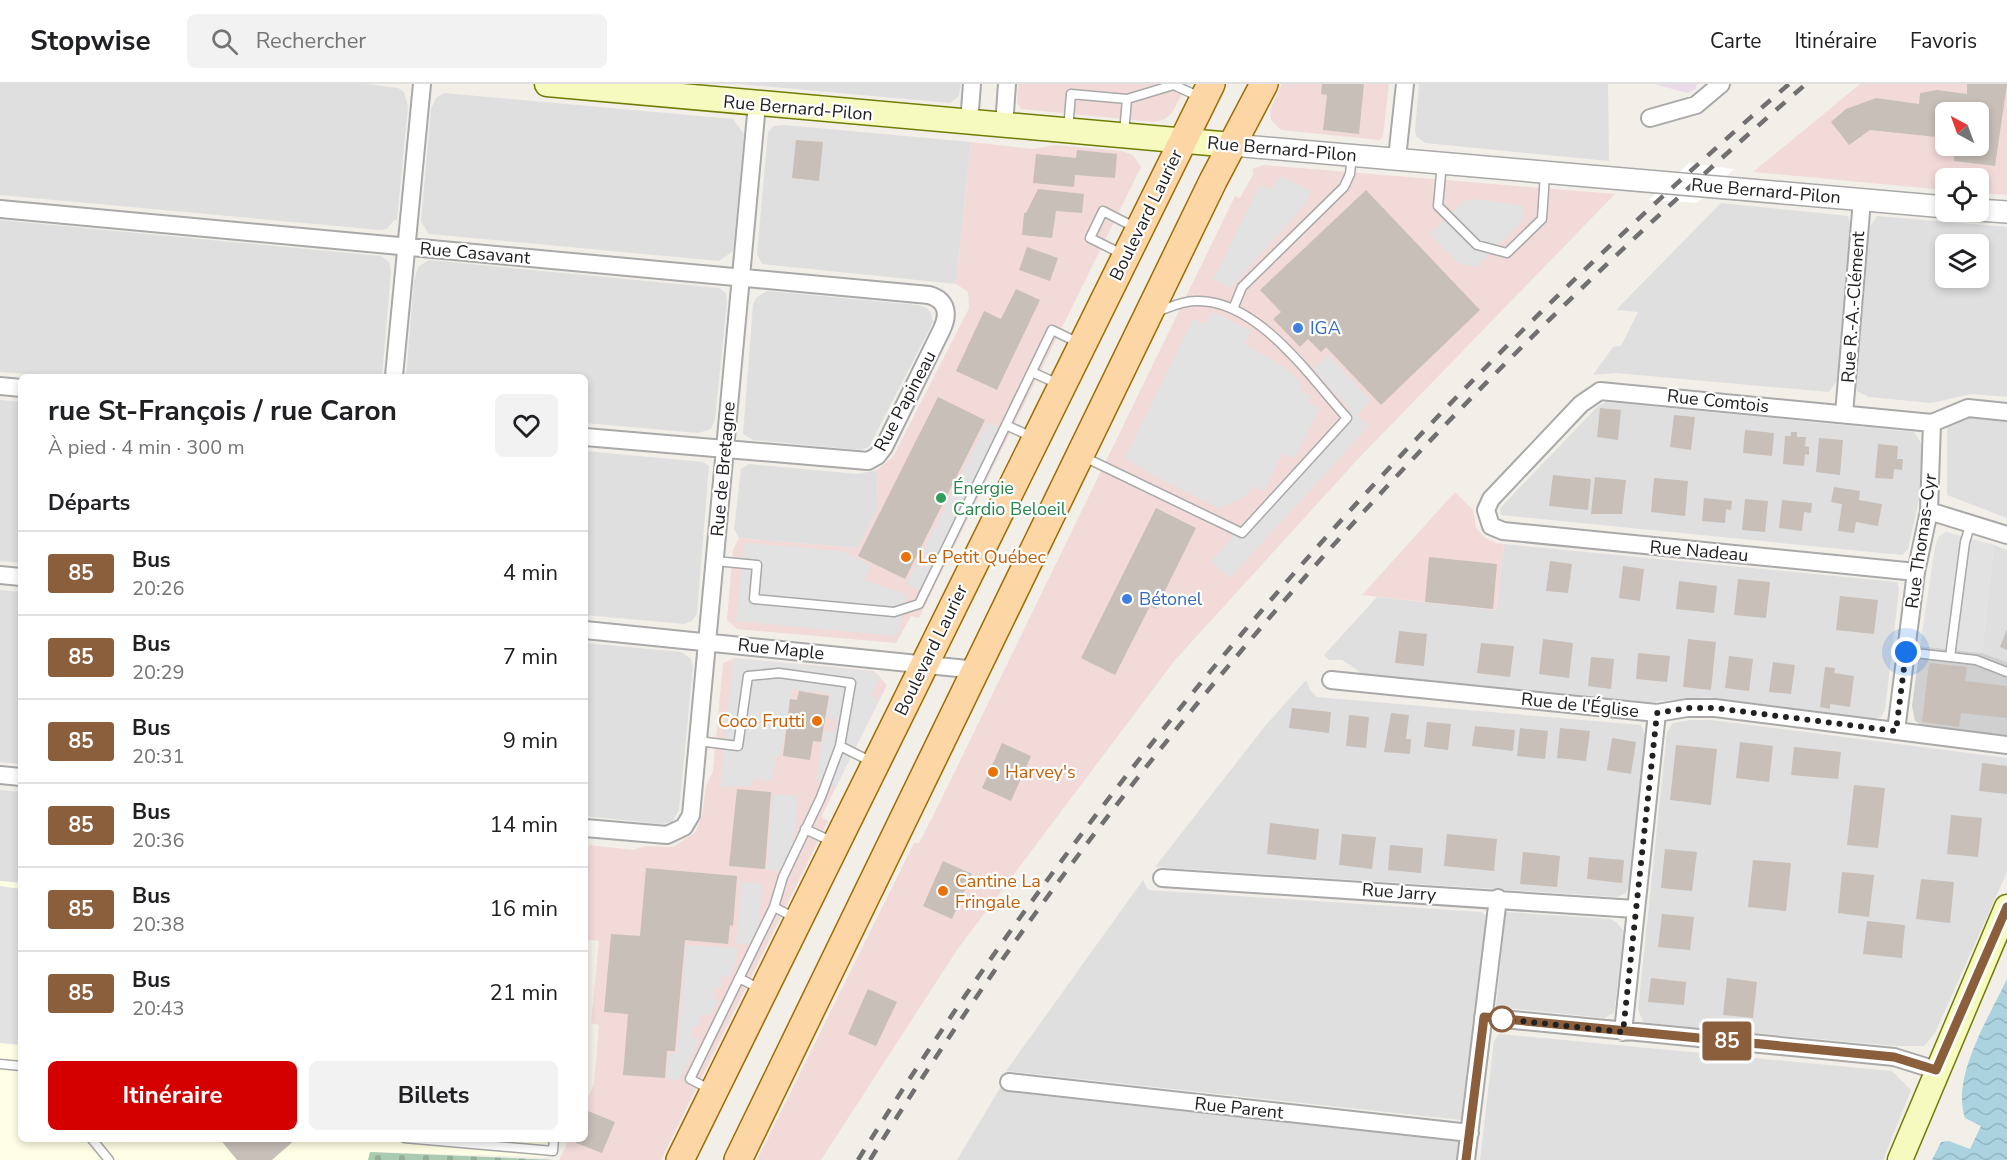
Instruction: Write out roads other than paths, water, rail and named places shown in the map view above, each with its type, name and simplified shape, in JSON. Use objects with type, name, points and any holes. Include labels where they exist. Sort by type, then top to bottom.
[{"type":"main road","name":"Rue Bernard-Pilon","points":[[547,84],[1232,145]]},
{"type":"main road","points":[[738,1160],[1232,145],[1264,84]]},
{"type":"main road","name":"Boulevard Laurier","points":[[680,1160],[1207,92]]},
{"type":"main road","points":[[1900,1160],[1936,1070],[2007,907]]},
{"type":"street","points":[[394,374],[422,84]]},
{"type":"street","points":[[969,123],[972,84]]},
{"type":"street","points":[[1004,126],[1007,84]]},
{"type":"street","points":[[1397,159],[1406,84]]},
{"type":"street","points":[[1650,118],[1696,105],[1720,84]]},
{"type":"street","name":"Rue de Bretagne","points":[[588,828],[668,835],[680,830],[691,815],[757,104]]},
{"type":"street","name":"Rue Bernard-Pilon","points":[[1232,145],[1935,206]]},
{"type":"street","name":"Rue R.-A.-Clément","points":[[1844,414],[1862,200]]},
{"type":"street","name":"Rue Casavant","points":[[0,209],[929,295],[940,300],[945,308]]},
{"type":"street","points":[[1989,211],[2007,212]]},
{"type":"street","name":"Rue Papineau","points":[[588,437],[855,462],[873,459],[884,447],[942,329],[946,320],[945,308]]},
{"type":"street","points":[[0,386],[18,388]]},
{"type":"street","name":"Rue Comtois","points":[[1487,519],[1486,510],[1491,499],[1581,404],[1600,391],[1932,423],[1968,408],[2007,412]]},
{"type":"street","name":"Rue Thomas-Cyr","points":[[1896,731],[1916,573],[1929,511],[1932,423]]},
{"type":"street","points":[[1929,511],[2007,535]]},
{"type":"street","name":"Rue Nadeau","points":[[1487,519],[1495,528],[1515,533],[1916,573]]},
{"type":"street","points":[[0,575],[18,577]]},
{"type":"street","name":"Rue Maple","points":[[588,630],[977,670]]},
{"type":"street","name":"Rue de l'Église","points":[[1331,681],[1657,713],[1687,708],[1715,708],[2007,745]]},
{"type":"street","points":[[1623,1032],[1657,713]]},
{"type":"street","points":[[0,775],[18,777]]},
{"type":"street","name":"Rue Jarry","points":[[1162,878],[1498,898],[1635,909]]},
{"type":"street","points":[[1466,1160],[1498,898]]},
{"type":"street","points":[[1484,1017],[1894,1057],[1936,1070]]},
{"type":"street","name":"Rue Parent","points":[[1009,1082],[1470,1133]]},
{"type":"lane","points":[[1068,132],[1071,94],[1127,99],[1176,85],[1207,92]]},
{"type":"lane","points":[[1124,136],[1127,99]]},
{"type":"lane","points":[[1233,309],[1242,287],[1344,187],[1350,174],[1352,155]]},
{"type":"lane","points":[[1442,162],[1438,206],[1477,245],[1507,253],[1542,219],[1546,171]]},
{"type":"lane","points":[[1126,256],[1090,238],[1103,212],[1139,230]]},
{"type":"lane","points":[[1082,456],[1242,533],[1347,418],[1266,330],[1249,316],[1212,302],[1193,301],[1150,314]]},
{"type":"lane","points":[[715,561],[757,565],[754,599],[894,612],[919,604],[1052,330],[1082,344]]},
{"type":"lane","points":[[1032,372],[1061,386]]},
{"type":"lane","points":[[1006,425],[1035,439]]},
{"type":"lane","points":[[1950,657],[1965,542],[1971,523]]},
{"type":"lane","points":[[1906,652],[1976,660],[2007,672]]},
{"type":"lane","points":[[698,741],[738,746],[748,676],[779,673],[851,683],[840,746],[821,797],[783,877],[774,907],[690,1079],[714,1091]]},
{"type":"lane","points":[[840,746],[875,763]]},
{"type":"lane","points":[[805,829],[836,844]]},
{"type":"lane","points":[[774,907],[798,919]]},
{"type":"lane","points":[[739,978],[764,990]]},
{"type":"lane","points":[[0,1065],[18,1066]]},
{"type":"lane","points":[[94,1142],[109,1160]]},
{"type":"lane","points":[[450,1142],[553,1151],[554,1142]]},
{"type":"water","points":[[2007,979],[2007,1160],[1932,1160],[1941,1142],[1949,1141],[1970,1149],[1981,1126],[1965,1118],[1962,1102],[1963,1084],[1974,1047]]},
{"type":"railway","points":[[858,1160],[955,1010],[1059,865],[1168,724],[1282,587],[1402,454],[1527,326],[1656,203],[1789,84]]},
{"type":"railway","points":[[870,1160],[967,1010],[1071,864],[1181,723],[1297,586],[1417,454],[1543,326],[1672,203],[1806,84]]},
{"type":"place","name":"IGA","points":[[1298,328]]},
{"type":"place","name":"Énergie Cardio Beloeil","points":[[941,498]]},
{"type":"place","name":"Le Petit Québec","points":[[906,557]]},
{"type":"place","name":"Bétonel","points":[[1127,599]]},
{"type":"place","name":"Coco Frutti","points":[[817,721]]},
{"type":"place","name":"Harvey's","points":[[993,772]]},
{"type":"place","name":"Cantine La Fringale","points":[[943,891]]}]
